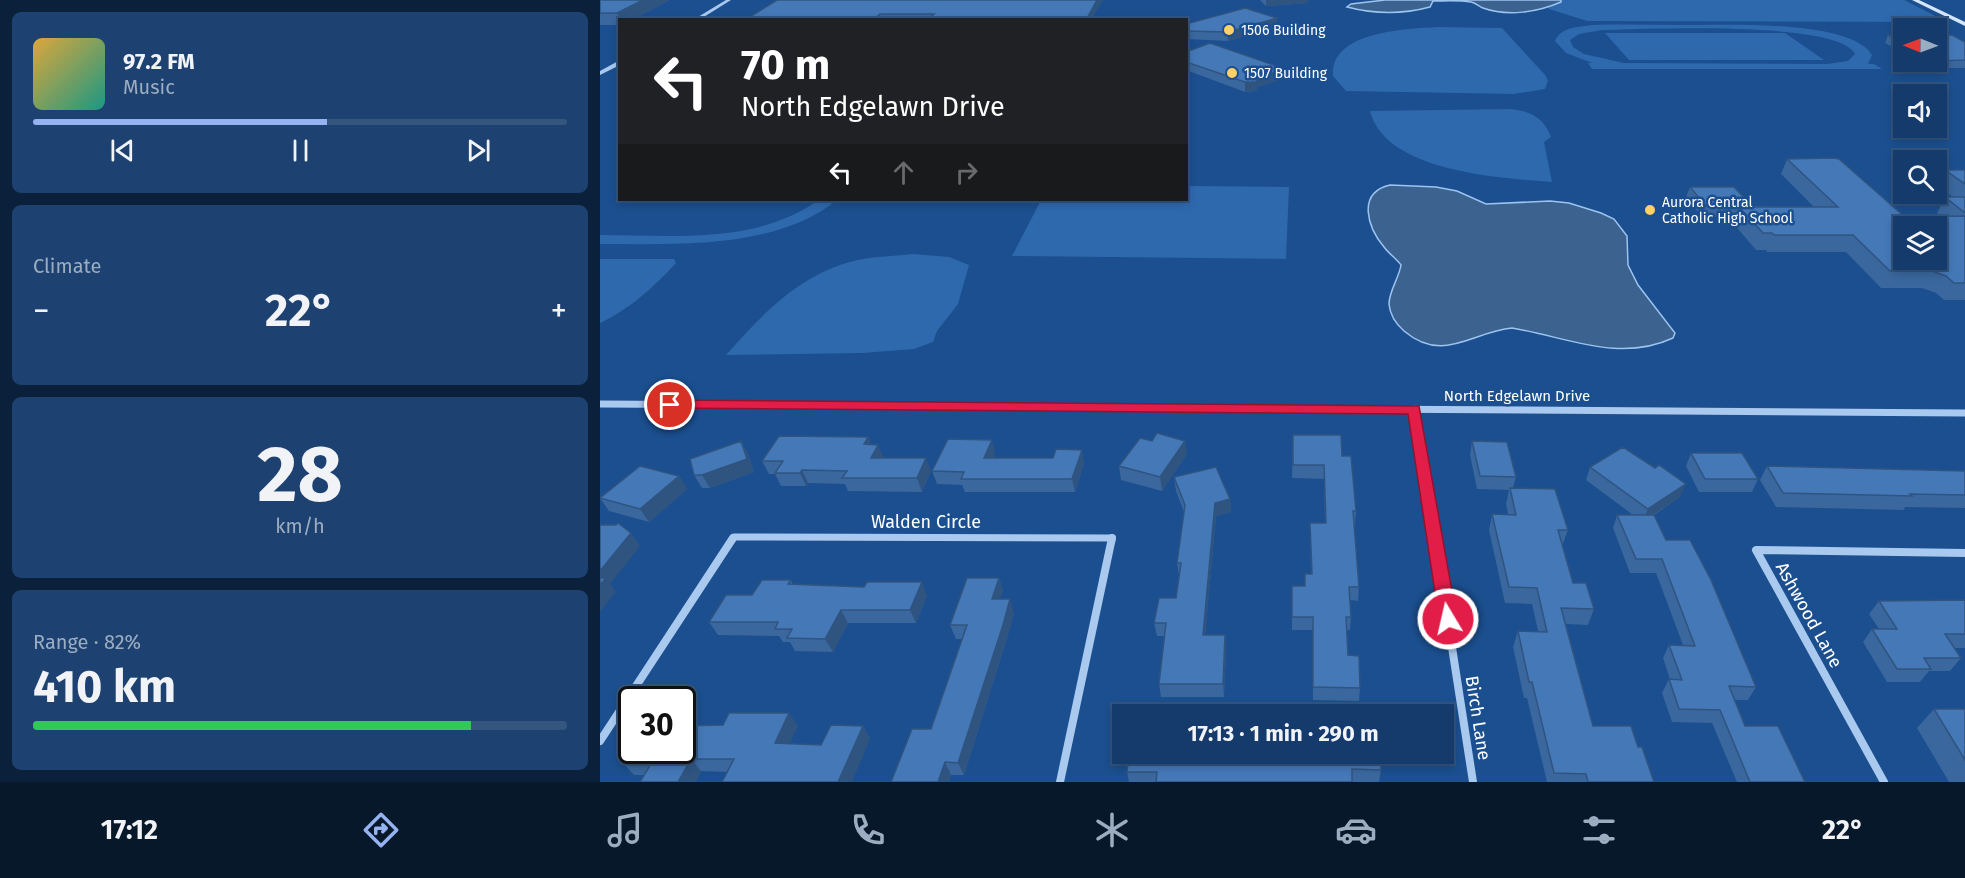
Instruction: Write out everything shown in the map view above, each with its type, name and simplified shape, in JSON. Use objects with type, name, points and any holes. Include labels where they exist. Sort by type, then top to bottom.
[{"type":"main road","points":[[1915,0],[1965,24]]},
{"type":"street","points":[[698,18],[729,0]]},
{"type":"street","points":[[600,73],[618,63]]},
{"type":"street","name":"North Edgelawn Drive","points":[[600,404],[1965,413]]},
{"type":"street","name":"Birch Lane","points":[[1414,409],[1473,782]]},
{"type":"street","name":"Walden Circle","points":[[600,741],[734,537],[1112,538],[1060,782]]},
{"type":"street","name":"Ashwood Lane","points":[[1884,782],[1756,550],[1965,553]]},
{"type":"shaded area","points":[[1385,0],[1561,0],[1561,2],[1533,11],[1513,13],[1493,11],[1473,2],[1457,1],[1433,1],[1430,7],[1399,12],[1378,12],[1347,7],[1351,4]]},
{"type":"shaded area","points":[[1542,0],[1904,0],[1939,18],[1893,18],[1893,22],[1587,21],[1549,9]]},
{"type":"shaded area","points":[[1592,25],[1755,25],[1814,30],[1839,35],[1859,43],[1872,55],[1868,64],[1874,64],[1882,69],[1592,69],[1588,63],[1592,63],[1566,53],[1555,41],[1557,36],[1565,30]],"holes":[[[1696,28],[1778,31],[1814,36],[1841,43],[1855,54],[1848,61],[1827,64],[1624,63],[1584,54],[1573,47],[1570,40],[1579,34],[1602,30]]]},
{"type":"shaded area","points":[[1437,27],[1502,28],[1546,76],[1548,81],[1545,89],[1514,94],[1346,91],[1333,76],[1335,61],[1344,50],[1357,41],[1390,32]]},
{"type":"shaded area","points":[[1605,33],[1785,33],[1824,60],[1629,60]]},
{"type":"shaded area","points":[[1510,109],[1536,117],[1548,130],[1551,137],[1544,142],[1552,182],[1476,174],[1421,159],[1398,147],[1380,131],[1370,111]]},
{"type":"shaded area","points":[[1390,185],[1436,187],[1457,191],[1486,204],[1550,201],[1569,203],[1614,219],[1627,236],[1628,265],[1638,285],[1675,333],[1673,338],[1653,345],[1613,348],[1593,346],[1512,328],[1444,346],[1418,341],[1404,331],[1392,316],[1389,299],[1401,265],[1378,239],[1368,212],[1372,195],[1379,189]]},
{"type":"shaded area","points":[[1188,186],[1289,187],[1286,259],[1012,256],[1040,201],[1188,201]]},
{"type":"shaded area","points":[[816,201],[835,201],[812,216],[784,228],[755,236],[692,243],[600,244],[600,235],[684,236],[741,231],[794,214]]},
{"type":"shaded area","points":[[913,254],[949,257],[969,265],[958,304],[937,331],[933,342],[914,349],[863,353],[726,355],[770,309],[804,283],[822,273],[863,259]]},
{"type":"shaded area","points":[[600,259],[674,259],[676,263],[641,297],[600,323]]},
{"type":"building","points":[[600,0],[643,0],[617,13],[600,13]]},
{"type":"building","points":[[777,0],[1097,0],[1087,18],[930,18],[934,14],[880,14],[875,18],[748,18]]},
{"type":"building","points":[[1245,8],[1277,18],[1228,32],[1188,31],[1188,23]]},
{"type":"building","points":[[1947,35],[1952,35],[1965,42],[1965,60],[1947,61]]},
{"type":"building","points":[[1210,43],[1285,69],[1257,78],[1256,82],[1245,82],[1188,63],[1188,51]]},
{"type":"building","points":[[1787,159],[1839,159],[1904,216],[1893,216],[1893,270],[1947,270],[1947,216],[1965,216],[1965,283],[1954,283],[1946,276],[1932,271],[1890,271],[1853,235],[1763,233],[1739,207],[1838,207]]},
{"type":"building","points":[[1947,170],[1965,170],[1965,184],[1947,171]]},
{"type":"building","points":[[1690,187],[1734,187],[1752,206],[1706,206]]},
{"type":"building","points":[[1947,197],[1965,197],[1965,213],[1947,199]]},
{"type":"building","points":[[1157,433],[1185,441],[1160,477],[1119,466],[1140,438],[1152,441]]},
{"type":"building","points":[[1293,435],[1341,435],[1342,456],[1351,456],[1359,587],[1349,587],[1351,617],[1346,617],[1348,655],[1359,656],[1360,688],[1313,687],[1313,617],[1292,617],[1292,586],[1305,586],[1305,574],[1312,574],[1310,523],[1326,523],[1324,465],[1293,465]]},
{"type":"building","points":[[779,436],[868,437],[864,444],[878,445],[871,458],[926,458],[917,478],[842,478],[847,471],[802,470],[800,473],[775,473],[783,461],[762,461]]},
{"type":"building","points":[[948,439],[992,440],[984,458],[1053,458],[1056,449],[1082,450],[1072,479],[961,479],[964,472],[932,471]]},
{"type":"building","points":[[741,441],[747,459],[702,475],[694,475],[690,459]]},
{"type":"building","points":[[1472,441],[1507,442],[1516,477],[1480,476]]},
{"type":"building","points":[[1623,447],[1655,468],[1659,465],[1686,484],[1648,509],[1590,467]]},
{"type":"building","points":[[1691,453],[1742,453],[1758,479],[1705,479]]},
{"type":"building","points":[[640,466],[679,476],[640,509],[600,498]]},
{"type":"building","points":[[1767,466],[1965,471],[1965,495],[1783,493]]},
{"type":"building","points":[[1216,467],[1230,499],[1215,503],[1203,635],[1225,635],[1223,684],[1159,684],[1166,623],[1154,623],[1159,598],[1176,598],[1181,563],[1177,563],[1185,505],[1174,477]]},
{"type":"building","points":[[1510,488],[1555,489],[1568,530],[1558,530],[1573,583],[1586,583],[1594,609],[1561,608],[1593,726],[1631,726],[1638,747],[1642,747],[1654,782],[1588,782],[1586,774],[1554,773],[1532,682],[1529,682],[1518,631],[1547,632],[1537,588],[1509,587],[1492,514],[1516,515]]},
{"type":"building","points":[[1617,515],[1654,515],[1666,540],[1690,540],[1711,580],[1756,687],[1729,686],[1745,726],[1778,726],[1805,782],[1750,782],[1720,710],[1679,709],[1669,679],[1682,680],[1669,645],[1695,646],[1662,559],[1636,559]]},
{"type":"building","points":[[618,523],[631,533],[600,571],[600,525]]},
{"type":"building","points":[[967,578],[999,578],[992,599],[1010,599],[958,763],[945,762],[938,782],[891,782],[912,729],[931,729],[967,625],[950,625]]},
{"type":"building","points":[[762,580],[791,580],[788,584],[864,587],[867,582],[922,582],[910,610],[841,610],[825,639],[787,638],[792,629],[775,629],[778,622],[709,622],[726,595],[752,595]]},
{"type":"building","points":[[1965,600],[1965,634],[1945,634],[1961,658],[1924,658],[1931,669],[1897,669],[1872,629],[1897,629],[1879,601]]},
{"type":"building","points":[[1934,709],[1965,709],[1965,760]]},
{"type":"building","points":[[729,713],[789,713],[775,743],[821,745],[831,725],[863,726],[838,782],[722,782],[734,759],[696,759],[696,726],[723,725]]},
{"type":"building","points":[[651,764],[688,764],[678,782],[640,782]]},
{"type":"building","points":[[1128,764],[1381,764],[1381,770],[1352,769],[1352,782],[1156,782],[1157,772],[1127,772]]},
{"type":"place","name":"1506 Building","points":[[1229,30]]},
{"type":"place","name":"1507 Building","points":[[1232,73]]},
{"type":"place","name":"Aurora Central Catholic High School","points":[[1650,210]]},
{"type":"route","points":[[670,405],[1414,409],[1448,619]]}]
